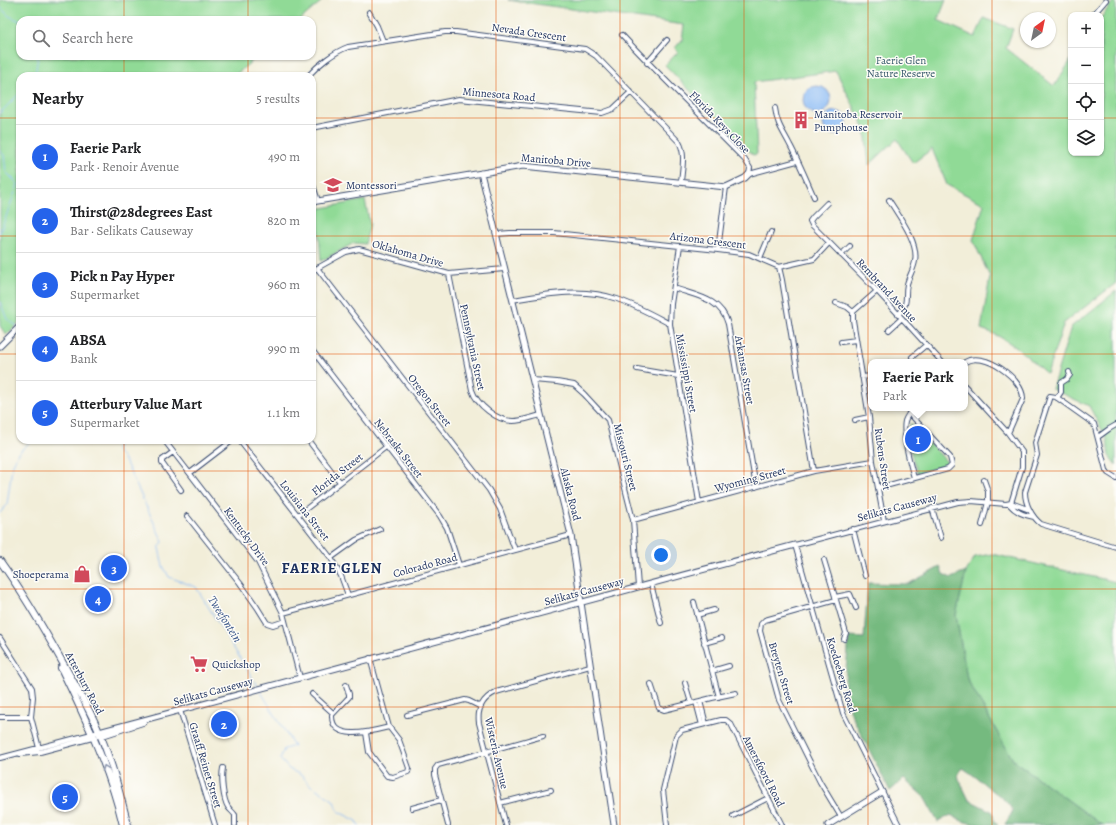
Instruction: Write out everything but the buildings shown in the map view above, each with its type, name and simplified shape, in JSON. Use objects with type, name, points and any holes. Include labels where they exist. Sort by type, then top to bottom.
[{"type":"main road","name":"Atterbury Road","points":[[0,561],[43,627],[78,688],[118,786],[128,825]]},
{"type":"main road","name":"Atterbury Road","points":[[0,568],[23,602],[97,735],[123,825]]},
{"type":"street","points":[[1096,12],[1106,0]]},
{"type":"street","points":[[369,12],[383,41]]},
{"type":"street","name":"Nevada Crescent","points":[[313,72],[344,48],[445,32],[456,32],[580,48],[593,54],[681,145],[683,155],[681,182]]},
{"type":"street","name":"Florida Keys Close","points":[[622,35],[647,63],[670,84],[745,160],[750,168],[749,174]]},
{"type":"street","points":[[647,63],[667,40]]},
{"type":"street","name":"Minnesota Road","points":[[316,127],[459,99],[602,113],[613,109],[630,92]]},
{"type":"street","points":[[775,108],[776,118],[780,128],[790,144],[814,197]]},
{"type":"street","points":[[718,250],[726,187],[745,178],[749,174],[797,161]]},
{"type":"street","name":"Manitoba Drive","points":[[316,202],[525,166],[726,187]]},
{"type":"street","name":"Alaska Road","points":[[481,173],[571,535],[614,825]]},
{"type":"street","points":[[889,200],[908,232],[916,251],[915,261],[907,282],[907,303],[900,316],[889,330]]},
{"type":"street","name":"Rembrand Avenue","points":[[827,203],[812,217],[810,221],[812,225],[939,359]]},
{"type":"street","points":[[760,258],[770,232]]},
{"type":"street","name":"Arizona Crescent","points":[[497,234],[554,233],[745,253],[779,267]]},
{"type":"street","points":[[814,471],[779,267],[814,259],[829,243]]},
{"type":"street","name":"Mississippi Street","points":[[680,246],[670,324],[700,502]]},
{"type":"street","points":[[841,255],[850,246]]},
{"type":"street","name":"Oklahoma Drive","points":[[317,268],[346,252],[359,249],[448,274],[504,269]]},
{"type":"street","name":"Oregon Street","points":[[317,268],[489,490],[498,505],[515,550]]},
{"type":"street","name":"Pennsylvania Street","points":[[448,274],[472,390],[476,400],[484,408],[505,420],[518,420],[541,415]]},
{"type":"street","name":"Arkansas Street","points":[[674,288],[711,301],[720,308],[726,316],[756,487]]},
{"type":"street","points":[[836,303],[847,307],[854,312],[876,291]]},
{"type":"street","points":[[513,300],[564,292],[605,296],[621,301],[670,324]]},
{"type":"street","name":"Rubens Street","points":[[854,312],[852,320],[869,417],[873,461],[884,521]]},
{"type":"street","points":[[0,346],[16,330]]},
{"type":"street","points":[[841,342],[856,340]]},
{"type":"street","points":[[912,357],[926,345]]},
{"type":"street","name":"Nebraska Street","points":[[316,355],[442,519],[459,565]]},
{"type":"street","points":[[968,360],[976,359],[999,367],[1006,371],[1019,386],[1023,400],[1008,433]]},
{"type":"street","points":[[636,368],[678,376]]},
{"type":"street","points":[[1057,398],[1061,392],[1061,383],[1069,376],[1068,372]]},
{"type":"street","points":[[862,377],[868,376]]},
{"type":"street","name":"Missouri Street","points":[[533,380],[557,382],[574,386],[605,416],[609,423],[633,520],[638,587]]},
{"type":"street","points":[[968,389],[1008,433],[1020,449],[1023,461],[1010,502]]},
{"type":"street","points":[[1116,478],[1106,470],[1095,426],[1092,422],[1057,398],[1052,396],[1049,398],[1035,443],[1037,455],[1025,494],[1030,511],[1039,523],[1044,526],[1116,547]]},
{"type":"street","points":[[878,488],[948,469],[952,463],[947,453],[909,413],[905,426],[908,457],[914,478]]},
{"type":"street","points":[[855,420],[869,417]]},
{"type":"street","points":[[1098,437],[1109,428],[1116,425]]},
{"type":"street","name":"Kentucky Drive","points":[[167,444],[255,558],[283,613],[300,678]]},
{"type":"street","points":[[190,473],[228,444]]},
{"type":"street","name":"Louisiana Street","points":[[242,444],[331,558],[341,576],[348,595]]},
{"type":"street","points":[[311,444],[340,482]]},
{"type":"street","name":"Florida Street","points":[[298,515],[386,447]]},
{"type":"street","points":[[173,452],[162,460],[162,463],[181,490]]},
{"type":"street","name":"Wyoming Street","points":[[633,520],[814,471],[873,461]]},
{"type":"street","points":[[982,525],[988,502],[988,490],[984,480]]},
{"type":"street","name":"Selikats Causeway","points":[[0,758],[39,750],[97,735],[161,715],[267,686],[932,508],[963,501],[1010,502]]},
{"type":"street","points":[[1010,502],[1030,511]]},
{"type":"street","points":[[1010,502],[1018,512],[1034,517]]},
{"type":"street","points":[[932,508],[941,538]]},
{"type":"street","points":[[187,516],[248,595],[267,623],[273,625],[286,621]]},
{"type":"street","points":[[331,558],[356,540],[380,529]]},
{"type":"street","points":[[853,529],[865,576]]},
{"type":"street","name":"Colorado Road","points":[[283,613],[571,535]]},
{"type":"street","name":"Koedoeberg Road","points":[[795,545],[843,713],[899,825]]},
{"type":"street","points":[[824,560],[846,633],[844,640]]},
{"type":"street","points":[[651,584],[661,623]]},
{"type":"street","name":"Breyten Street","points":[[841,817],[820,782],[782,706],[760,631],[765,620],[850,594],[856,608]]},
{"type":"street","points":[[694,602],[719,697]]},
{"type":"street","points":[[697,615],[714,610]]},
{"type":"street","points":[[704,643],[722,638]]},
{"type":"street","points":[[0,640],[32,688],[33,698],[31,717],[39,750]]},
{"type":"street","points":[[366,733],[368,749],[371,756],[387,776],[393,777],[408,772],[409,770],[400,743],[389,727],[370,658]]},
{"type":"street","name":"Wisteria Avenue","points":[[506,825],[478,719],[481,707],[488,696],[496,692],[590,666]]},
{"type":"street","points":[[712,671],[729,666]]},
{"type":"street","points":[[685,683],[691,703]]},
{"type":"street","points":[[651,684],[661,710],[736,694]]},
{"type":"street","points":[[346,685],[349,694],[348,697],[333,713],[332,717],[332,722],[337,728],[344,731],[366,733],[389,727]]},
{"type":"street","points":[[312,694],[333,713]]},
{"type":"street","points":[[407,715],[464,700],[481,707]]},
{"type":"street","points":[[667,825],[663,790],[675,739],[677,734],[682,730],[704,724],[698,702]]},
{"type":"street","name":"Graaff Reinet Street","points":[[180,710],[215,825]]},
{"type":"street","points":[[0,717],[31,717]]},
{"type":"street","name":"Amersfoord Road","points":[[704,724],[722,720],[726,720],[731,724],[782,825]]},
{"type":"street","points":[[448,825],[434,771],[437,766],[542,736]]},
{"type":"street","points":[[223,768],[222,779],[228,806],[235,815],[235,825]]},
{"type":"street","points":[[500,803],[551,790]]},
{"type":"street","points":[[828,825],[882,792]]},
{"type":"street","points":[[733,816],[768,798]]},
{"type":"street","points":[[412,808],[441,800]]},
{"type":"green space","points":[[0,0],[323,0],[305,16],[16,16],[16,60],[253,60],[239,72],[16,72],[16,326],[6,335],[0,326]]},
{"type":"green space","name":"Faerie Glen Nature Reserve","points":[[508,0],[946,0],[938,20],[975,37],[984,18],[1013,29],[1006,48],[1054,86],[1068,65],[1068,156],[1104,156],[1104,14],[1114,0],[1116,0],[1116,283],[1064,323],[1047,374],[1008,342],[991,332],[981,329],[990,277],[973,240],[984,204],[947,185],[932,149],[913,163],[897,139],[869,165],[865,129],[836,71],[754,82],[757,154],[753,155],[665,65],[678,52],[675,48],[682,40],[684,25]]},
{"type":"green space","points":[[365,200],[370,224],[365,244],[354,243],[321,261],[317,209]]},
{"type":"green space","points":[[1116,291],[1116,465],[1109,456],[1107,439],[1089,406],[1052,389],[1071,327]]},
{"type":"green space","points":[[911,423],[947,462],[947,465],[917,473],[911,453]]},
{"type":"green space","points":[[992,554],[1116,582],[1116,825],[1102,825],[1013,760],[967,679],[956,615],[966,572],[975,557]]},
{"type":"green space","points":[[940,567],[943,574],[951,578],[966,572],[956,615],[967,679],[1013,760],[1102,825],[1006,825],[1005,824],[1013,811],[1007,803],[963,768],[958,774],[969,800],[993,812],[994,821],[998,825],[967,823],[951,815],[938,822],[924,797],[904,779],[890,791],[852,716],[844,690],[849,637],[864,638],[868,583],[908,584]]},
{"type":"water","points":[[817,86],[827,90],[831,100],[827,110],[817,114],[807,110],[803,100],[807,90]]},
{"type":"water","points":[[835,111],[840,112],[846,118],[846,128],[840,134],[835,135],[830,134],[824,128],[823,123],[824,118],[830,112]]},
{"type":"waterway","points":[[0,7],[9,16],[16,19]]},
{"type":"waterway","points":[[36,72],[37,60]]},
{"type":"waterway","points":[[0,113],[16,97]]},
{"type":"waterway","points":[[0,151],[4,155],[6,172],[16,182]]},
{"type":"waterway","points":[[0,233],[16,189]]},
{"type":"waterway","points":[[0,302],[7,319],[16,325]]},
{"type":"waterway","points":[[0,513],[7,505],[12,467],[18,453],[28,444]]},
{"type":"waterway","name":"Tweefontein","points":[[118,444],[116,450],[126,463],[163,542],[159,548],[163,566],[169,577],[196,587],[258,687]]},
{"type":"waterway","name":"Tweefontein","points":[[261,692],[294,746],[284,749],[280,759],[289,769],[301,775],[309,784],[333,800],[339,812],[357,821],[359,825]]},
{"type":"place","name":"Manitoba Reservoir Pumphouse","points":[[801,120]]},
{"type":"place","name":"Montessori","points":[[333,185]]},
{"type":"place","name":"Faerie Park","points":[[918,439]]},
{"type":"place","name":"Pick n Pay Hyper","points":[[114,568]]},
{"type":"place","name":"Shoeperama","points":[[82,574]]},
{"type":"place","name":"ABSA","points":[[98,599]]},
{"type":"place","name":"Quickshop","points":[[199,664]]},
{"type":"place","name":"Thirst@28degrees East","points":[[224,724]]},
{"type":"place","name":"Atterbury Value Mart","points":[[65,797]]},
{"type":"district","name":"FAERIE GLEN","points":[[332,568]]}]
